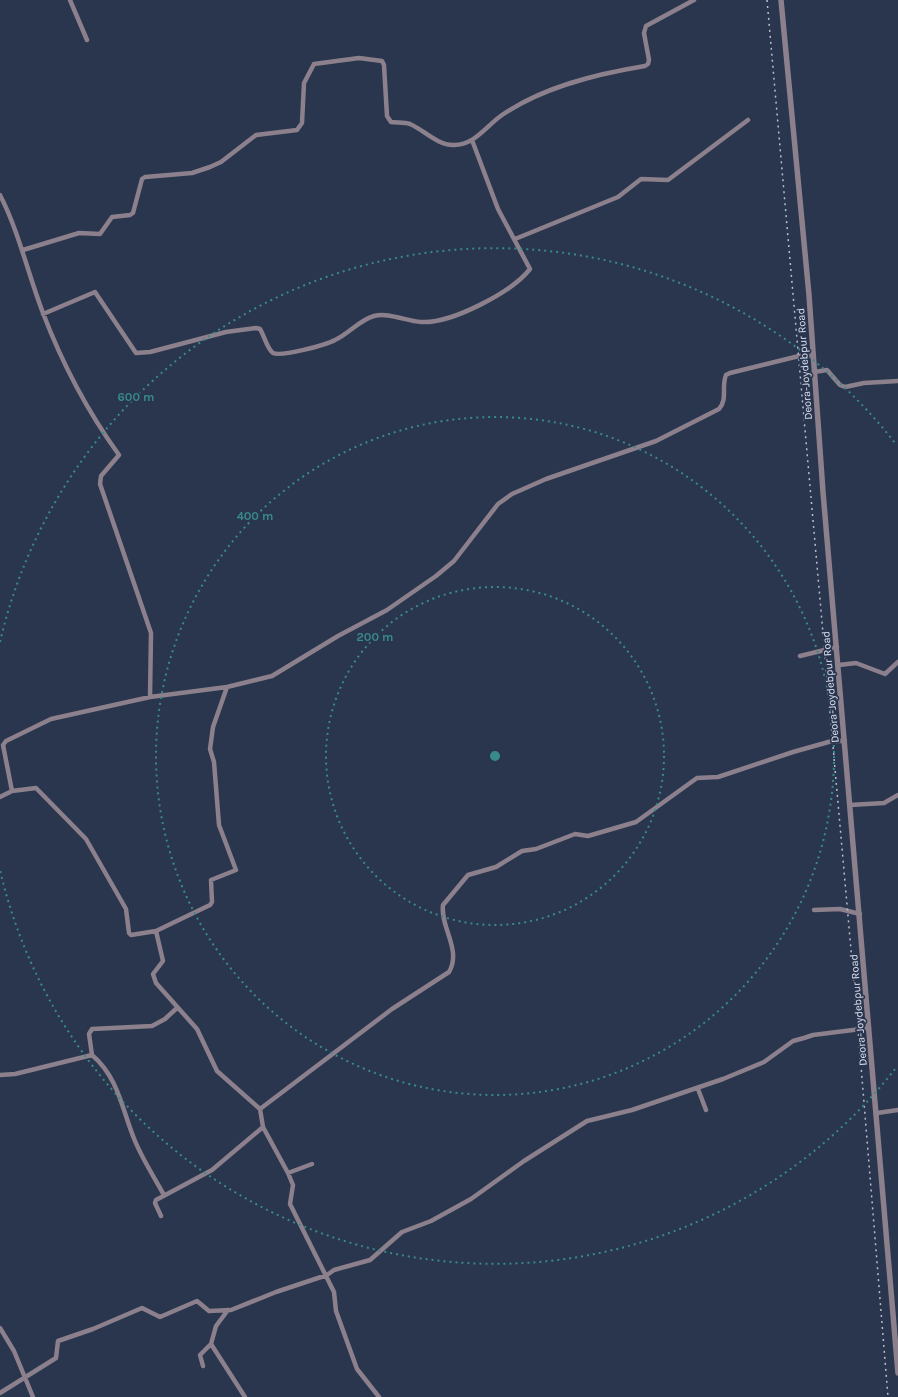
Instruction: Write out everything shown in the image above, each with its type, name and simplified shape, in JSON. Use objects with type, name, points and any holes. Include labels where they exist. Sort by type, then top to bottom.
[{"type":"street","points":[[70,0],[87,40]]},
{"type":"street","points":[[23,250],[79,232],[100,234],[112,217],[130,215],[133,213],[142,179],[145,177],[192,173],[210,168],[221,162],[256,135],[297,130],[302,123],[304,83],[309,70],[314,64],[359,58],[382,61],[384,65],[387,116],[392,122],[409,124],[430,136],[452,145],[463,144],[472,140],[490,123],[524,101],[585,79],[645,66],[648,64],[649,60],[644,33],[646,26],[694,0]]},
{"type":"street","name":"Deora-Joydebpur Road","points":[[781,0],[810,295],[814,372],[898,1373]]},
{"type":"street","points":[[515,238],[618,197],[641,179],[668,180],[748,120]]},
{"type":"street","points":[[44,314],[95,292],[136,353],[150,352],[226,332],[256,328],[262,331],[273,352],[276,354],[295,352],[335,340],[373,316],[382,315],[402,320],[434,322],[455,317],[481,305],[525,276],[530,269],[515,238],[498,209],[472,140]]},
{"type":"street","points":[[0,195],[23,250],[28,271],[52,337],[97,424],[119,455],[101,476],[100,484],[151,634],[150,697]]},
{"type":"street","points":[[12,791],[3,745],[6,741],[51,719],[150,697],[227,687],[272,676],[338,636],[388,610],[454,561],[498,504],[512,494],[546,479],[656,441],[719,408],[724,400],[724,380],[726,375],[730,373],[799,356],[813,356]]},
{"type":"street","points":[[814,372],[827,370],[840,385],[845,387],[864,383],[898,381]]},
{"type":"street","points":[[800,656],[837,647]]},
{"type":"street","points":[[839,665],[856,664],[885,674],[898,662]]},
{"type":"street","points":[[0,797],[12,791],[36,788],[86,839],[126,909],[129,933],[135,935],[156,930],[210,905],[212,902],[210,882],[213,879],[236,870],[219,825],[214,762],[210,749],[213,727],[227,687]]},
{"type":"street","points":[[260,1109],[392,1009],[449,972],[453,966],[453,953],[443,905],[468,875],[496,866],[522,851],[536,849],[575,834],[588,836],[636,822],[697,778],[718,777],[793,752],[832,741],[845,741]]},
{"type":"street","points":[[850,805],[884,803],[898,794]]},
{"type":"street","points":[[814,910],[840,909],[860,914]]},
{"type":"street","points":[[156,930],[163,962],[154,974],[154,979],[177,1008],[197,1029],[217,1071],[260,1109],[263,1127],[293,1185],[290,1204],[327,1275],[334,1292],[336,1311],[357,1369],[379,1397]]},
{"type":"street","points":[[164,1195],[136,1142],[116,1087],[104,1065],[92,1055],[89,1034],[92,1029],[152,1026],[165,1019],[177,1008]]},
{"type":"street","points":[[0,1393],[56,1358],[58,1341],[93,1329],[142,1308],[160,1317],[197,1301],[209,1311],[228,1310],[327,1275],[334,1270],[370,1260],[402,1232],[431,1221],[471,1199],[524,1161],[587,1121],[632,1110],[698,1089],[764,1062],[793,1041],[813,1035],[869,1028]]},
{"type":"street","points":[[0,1075],[15,1074],[92,1055]]},
{"type":"street","points":[[698,1089],[706,1110]]},
{"type":"street","points":[[877,1113],[898,1110]]},
{"type":"street","points":[[161,1216],[155,1203],[164,1195],[212,1170],[263,1127]]},
{"type":"street","points":[[288,1173],[312,1164]]},
{"type":"street","points":[[203,1366],[200,1354],[212,1344],[216,1326],[228,1310]]},
{"type":"street","points":[[0,1328],[14,1351],[33,1397]]},
{"type":"street","points":[[212,1344],[245,1397]]},
{"type":"railway","points":[[767,0],[858,1029],[888,1397]]}]
